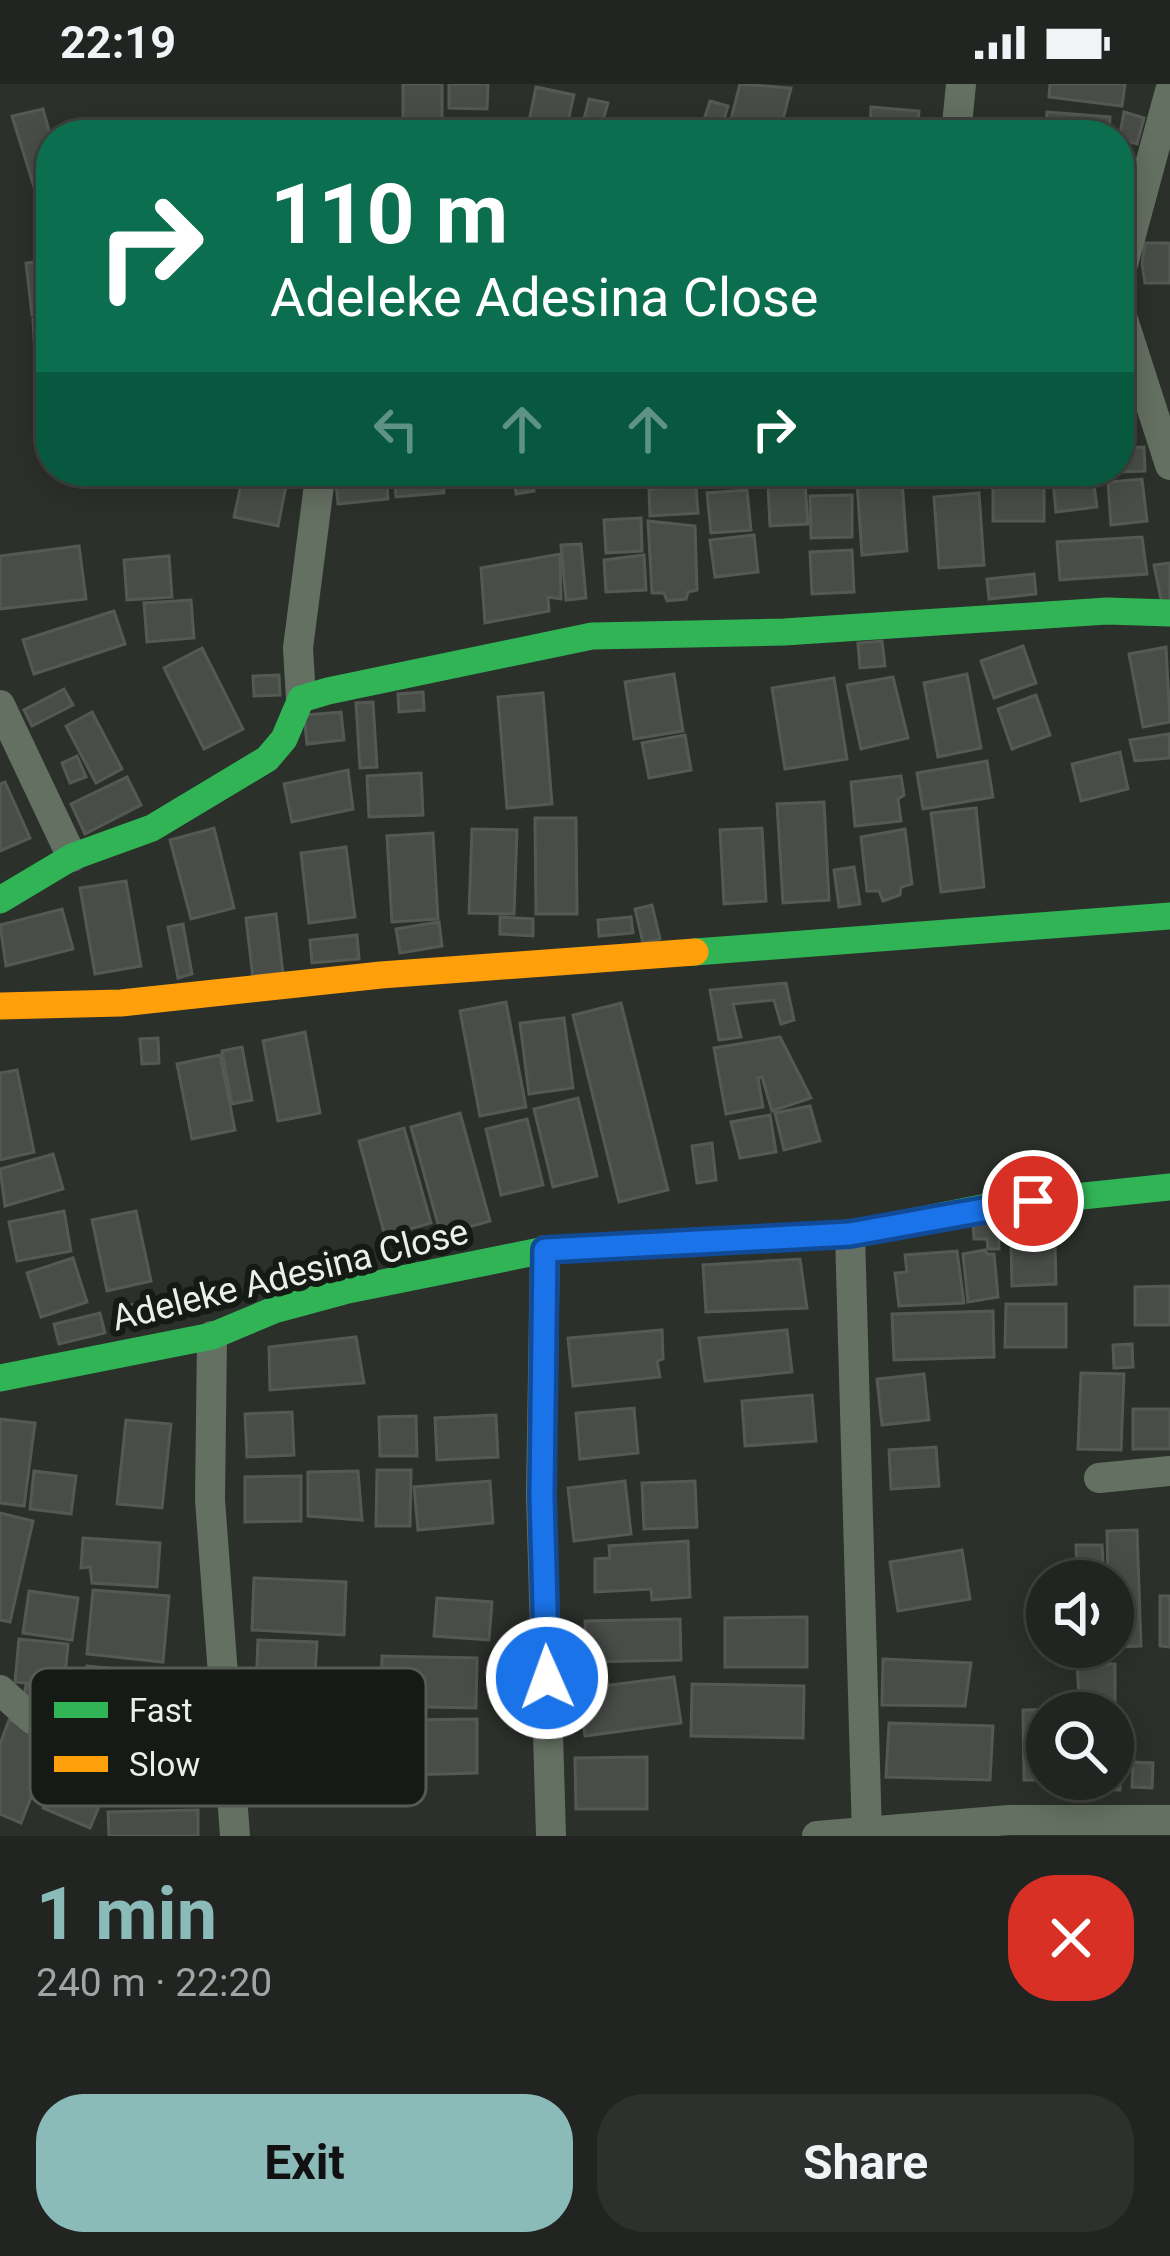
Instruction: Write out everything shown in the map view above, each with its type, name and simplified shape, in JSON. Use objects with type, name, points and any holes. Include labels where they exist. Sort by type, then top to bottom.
[{"type":"street","points":[[957,120],[961,84]]},
{"type":"street","points":[[1134,224],[1170,91]]},
{"type":"street","points":[[1134,353],[1170,465]]},
{"type":"street","points":[[0,900],[72,857],[152,828],[267,759],[284,739],[301,699],[298,648],[320,486]]},
{"type":"street","points":[[301,699],[592,636],[784,632],[1107,611],[1170,613]]},
{"type":"street","points":[[0,705],[72,857]]},
{"type":"street","points":[[0,1006],[121,1004],[381,975],[1170,916]]},
{"type":"street","name":"Adeleke Adesina Close","points":[[0,1378],[212,1336],[274,1310],[348,1290],[545,1250],[850,1234],[997,1205],[1170,1187]]},
{"type":"street","points":[[850,1234],[867,1834]]},
{"type":"street","points":[[545,1250],[542,1496],[551,1836]]},
{"type":"street","points":[[212,1336],[209,1500],[221,1668]]},
{"type":"street","points":[[1100,1478],[1170,1471]]},
{"type":"street","points":[[0,1690],[30,1717]]},
{"type":"street","points":[[232,1806],[235,1836]]},
{"type":"street","points":[[818,1836],[1009,1820],[1170,1820]]},
{"type":"building","points":[[403,84],[442,84],[442,120],[403,120]]},
{"type":"building","points":[[449,84],[488,84],[487,109],[449,108]]},
{"type":"building","points":[[740,84],[791,88],[783,120],[731,120]]},
{"type":"building","points":[[1050,84],[1125,84],[1122,106],[1049,97]]},
{"type":"building","points":[[536,87],[574,95],[568,120],[529,120]]},
{"type":"building","points":[[589,99],[608,103],[603,120],[584,120]]},
{"type":"building","points":[[710,101],[728,106],[724,120],[704,120]]},
{"type":"building","points":[[871,107],[919,111],[918,120],[871,120]]},
{"type":"building","points":[[43,109],[46,120],[36,120],[35,190],[12,116]]},
{"type":"building","points":[[1047,112],[1110,117],[1110,120],[1046,120]]},
{"type":"building","points":[[1124,112],[1144,118],[1137,144],[1134,120],[1123,120]]},
{"type":"building","points":[[1145,243],[1170,243],[1170,283],[1145,283]]},
{"type":"building","points":[[36,262],[36,315],[32,315],[26,263]]},
{"type":"building","points":[[1134,447],[1144,447],[1145,471],[1134,471]]},
{"type":"building","points":[[1142,479],[1147,521],[1111,525],[1108,486],[1134,486],[1134,480]]},
{"type":"building","points":[[241,486],[286,486],[278,526],[234,517]]},
{"type":"building","points":[[336,486],[387,486],[388,499],[338,504]]},
{"type":"building","points":[[395,486],[443,486],[444,493],[396,497]]},
{"type":"building","points":[[515,486],[533,486],[534,491],[516,494]]},
{"type":"building","points":[[696,486],[698,513],[650,516],[649,489]]},
{"type":"building","points":[[768,486],[805,486],[808,524],[770,526]]},
{"type":"building","points":[[857,486],[902,486],[907,551],[862,555]]},
{"type":"building","points":[[993,486],[1044,486],[1044,521],[993,521]]},
{"type":"building","points":[[1053,486],[1094,486],[1097,507],[1056,512]]},
{"type":"building","points":[[747,490],[751,530],[711,533],[707,493]]},
{"type":"building","points":[[979,493],[984,565],[939,568],[934,497]]},
{"type":"building","points":[[852,495],[852,537],[811,538],[810,496]]},
{"type":"building","points":[[641,518],[642,551],[606,553],[604,520]]},
{"type":"building","points":[[648,521],[695,526],[697,590],[688,592],[686,599],[667,601],[664,593],[652,593]]},
{"type":"building","points":[[754,535],[758,572],[715,577],[710,540]]},
{"type":"building","points":[[1142,537],[1147,574],[1060,580],[1057,542]]},
{"type":"building","points":[[581,544],[586,598],[566,600],[561,545]]},
{"type":"building","points":[[79,546],[86,599],[0,609],[0,556]]},
{"type":"building","points":[[852,550],[854,592],[812,594],[810,552]]},
{"type":"building","points":[[560,554],[561,599],[548,597],[549,611],[485,623],[481,568]]},
{"type":"building","points":[[644,555],[646,590],[606,592],[604,560]]},
{"type":"building","points":[[169,556],[172,597],[127,600],[124,560]]},
{"type":"building","points":[[1170,563],[1170,602],[1162,604],[1154,565]]},
{"type":"building","points":[[1034,574],[1036,594],[989,599],[987,579]]},
{"type":"building","points":[[191,600],[194,638],[147,642],[144,603]]},
{"type":"building","points":[[114,611],[125,644],[34,674],[23,640]]},
{"type":"building","points":[[882,641],[885,666],[860,668],[858,643]]},
{"type":"building","points":[[1023,646],[1036,683],[994,698],[981,661]]},
{"type":"building","points":[[1166,647],[1170,722],[1143,727],[1129,654]]},
{"type":"building","points":[[202,648],[243,729],[204,749],[164,668]]},
{"type":"building","points":[[674,674],[683,731],[634,739],[625,682]]},
{"type":"building","points":[[967,674],[981,748],[938,757],[924,683]]},
{"type":"building","points":[[279,675],[280,695],[254,696],[253,676]]},
{"type":"building","points":[[893,677],[908,738],[861,749],[847,685]]},
{"type":"building","points":[[834,678],[847,759],[785,769],[772,688]]},
{"type":"building","points":[[64,689],[73,705],[32,726],[24,710]]},
{"type":"building","points":[[423,692],[424,710],[399,712],[398,694]]},
{"type":"building","points":[[543,693],[552,804],[507,808],[498,697]]},
{"type":"building","points":[[1036,695],[1050,735],[1012,749],[998,709]]},
{"type":"building","points":[[373,702],[377,767],[360,768],[356,703]]},
{"type":"building","points":[[92,712],[122,769],[96,783],[66,726]]},
{"type":"building","points":[[341,712],[344,740],[307,744],[304,715]]},
{"type":"building","points":[[1169,734],[1170,758],[1135,761],[1130,740]]},
{"type":"building","points":[[685,735],[691,770],[649,778],[642,743]]},
{"type":"building","points":[[1120,752],[1128,789],[1081,801],[1072,764]]},
{"type":"building","points":[[77,756],[86,777],[70,783],[62,763]]},
{"type":"building","points":[[987,761],[993,797],[923,809],[917,773]]},
{"type":"building","points":[[348,770],[353,809],[292,822],[284,784]]},
{"type":"building","points":[[421,773],[423,815],[369,817],[367,776]]},
{"type":"building","points":[[901,776],[901,821],[855,826],[851,782]]},
{"type":"building","points":[[127,777],[141,805],[85,834],[71,804]]},
{"type":"building","points":[[5,782],[30,838],[0,851],[0,784]]},
{"type":"building","points":[[824,802],[829,900],[783,903],[777,804]]},
{"type":"building","points":[[976,808],[984,887],[941,892],[931,813]]},
{"type":"building","points":[[535,818],[576,818],[577,914],[536,914]]},
{"type":"building","points":[[214,828],[234,908],[191,919],[170,840]]},
{"type":"building","points":[[762,828],[766,901],[724,904],[720,830]]},
{"type":"building","points":[[472,829],[517,830],[514,914],[469,913]]},
{"type":"building","points":[[905,829],[912,884],[883,901],[879,891],[867,891],[861,837]]},
{"type":"building","points":[[433,833],[438,919],[392,922],[387,836]]},
{"type":"building","points":[[346,847],[355,917],[309,923],[301,853]]},
{"type":"building","points":[[854,867],[860,904],[839,907],[834,870]]},
{"type":"building","points":[[126,881],[141,966],[95,974],[80,888]]},
{"type":"building","points":[[652,905],[660,939],[643,943],[635,909]]},
{"type":"building","points":[[62,909],[73,949],[6,966],[0,925]]},
{"type":"building","points":[[276,914],[283,974],[253,978],[246,918]]},
{"type":"building","points":[[500,917],[533,919],[533,936],[500,934]]},
{"type":"building","points":[[631,917],[633,933],[599,936],[598,920]]},
{"type":"building","points":[[439,922],[442,946],[400,953],[396,929]]},
{"type":"building","points":[[183,924],[192,974],[178,978],[168,927]]},
{"type":"building","points":[[357,935],[359,959],[312,963],[310,940]]},
{"type":"building","points":[[786,983],[794,1020],[781,1024],[774,1000],[733,1004],[741,1037],[719,1040],[710,990]]},
{"type":"building","points":[[506,1002],[526,1107],[480,1116],[460,1011]]},
{"type":"building","points":[[621,1003],[668,1190],[619,1202],[573,1015]]},
{"type":"building","points":[[564,1018],[573,1088],[529,1094],[520,1023]]},
{"type":"building","points":[[305,1032],[320,1113],[278,1121],[263,1041]]},
{"type":"building","points":[[780,1037],[811,1098],[772,1111],[762,1077],[758,1078],[763,1107],[726,1114],[714,1048]]},
{"type":"building","points":[[158,1038],[159,1063],[142,1064],[140,1039]]},
{"type":"building","points":[[242,1047],[252,1100],[232,1104],[222,1051]]},
{"type":"building","points":[[220,1055],[235,1130],[192,1139],[177,1064]]},
{"type":"building","points":[[17,1070],[34,1152],[0,1160],[0,1073]]},
{"type":"building","points":[[578,1098],[597,1176],[553,1187],[534,1109]]},
{"type":"building","points":[[810,1106],[820,1141],[784,1150],[775,1113]]},
{"type":"building","points":[[460,1113],[490,1221],[441,1235],[411,1127]]},
{"type":"building","points":[[770,1115],[776,1152],[740,1158],[731,1122]]},
{"type":"building","points":[[527,1119],[543,1185],[501,1195],[486,1129]]},
{"type":"building","points":[[404,1128],[431,1223],[385,1236],[359,1141]]},
{"type":"building","points":[[712,1143],[716,1180],[697,1183],[692,1146]]},
{"type":"building","points":[[53,1154],[63,1189],[5,1206],[0,1169]]},
{"type":"building","points":[[64,1211],[71,1251],[17,1261],[9,1222]]},
{"type":"building","points":[[136,1211],[151,1281],[107,1291],[92,1220]]},
{"type":"building","points":[[998,1218],[999,1249],[988,1249],[987,1239],[974,1239],[973,1219]]},
{"type":"building","points":[[1055,1242],[1056,1284],[1012,1286],[1011,1244]]},
{"type":"building","points":[[985,1250],[994,1254],[998,1297],[968,1302],[963,1254]]},
{"type":"building","points":[[957,1251],[964,1303],[899,1306],[895,1273],[907,1272],[905,1255]]},
{"type":"building","points":[[73,1258],[87,1302],[41,1317],[27,1273]]},
{"type":"building","points":[[800,1259],[807,1308],[706,1312],[703,1265]]},
{"type":"building","points":[[1170,1286],[1170,1325],[1135,1325],[1135,1287]]},
{"type":"building","points":[[154,1300],[158,1321],[135,1327],[131,1305]]},
{"type":"building","points":[[1006,1304],[1066,1304],[1066,1347],[1005,1347]]},
{"type":"building","points":[[993,1311],[994,1357],[894,1360],[892,1314]]},
{"type":"building","points":[[100,1313],[105,1333],[59,1344],[54,1324]]},
{"type":"building","points":[[662,1330],[663,1359],[657,1361],[660,1377],[573,1386],[568,1338]]},
{"type":"building","points":[[787,1330],[792,1372],[705,1381],[699,1338]]},
{"type":"building","points":[[356,1337],[364,1383],[270,1390],[269,1347]]},
{"type":"building","points":[[1132,1344],[1133,1367],[1114,1368],[1113,1345]]},
{"type":"building","points":[[1081,1373],[1124,1374],[1121,1450],[1078,1449]]},
{"type":"building","points":[[924,1374],[929,1420],[882,1425],[877,1379]]},
{"type":"building","points":[[812,1395],[816,1441],[745,1446],[742,1401]]},
{"type":"building","points":[[634,1408],[638,1453],[580,1459],[576,1413]]},
{"type":"building","points":[[1133,1409],[1170,1409],[1170,1449],[1133,1449]]},
{"type":"building","points":[[292,1412],[294,1455],[247,1457],[245,1414]]},
{"type":"building","points":[[496,1415],[498,1457],[437,1460],[435,1418]]},
{"type":"building","points":[[416,1416],[417,1456],[380,1456],[379,1417]]},
{"type":"building","points":[[0,1419],[35,1423],[24,1506],[0,1503]]},
{"type":"building","points":[[126,1420],[171,1424],[162,1508],[117,1504]]},
{"type":"building","points":[[936,1447],[939,1486],[891,1489],[889,1450]]},
{"type":"building","points":[[377,1470],[411,1470],[410,1526],[376,1526]]},
{"type":"building","points":[[34,1471],[76,1476],[71,1514],[30,1509]]},
{"type":"building","points":[[358,1471],[362,1520],[308,1516],[308,1472]]},
{"type":"building","points":[[301,1476],[301,1521],[245,1522],[245,1477]]},
{"type":"building","points":[[490,1481],[493,1523],[418,1530],[414,1487]]},
{"type":"building","points":[[625,1481],[631,1534],[574,1541],[568,1488]]},
{"type":"building","points":[[695,1481],[697,1527],[644,1529],[642,1483]]},
{"type":"building","points":[[0,1513],[33,1521],[10,1622],[0,1620]]},
{"type":"building","points":[[1137,1530],[1141,1646],[1134,1646],[1134,1560],[1108,1560],[1107,1531]]},
{"type":"building","points":[[83,1538],[160,1543],[157,1587],[92,1583],[90,1567],[81,1568]]},
{"type":"building","points":[[688,1541],[690,1597],[652,1600],[651,1589],[595,1592],[595,1559],[610,1558],[609,1546]]},
{"type":"building","points":[[1076,1545],[1102,1545],[1103,1560],[1076,1560]]},
{"type":"building","points":[[962,1550],[970,1599],[898,1611],[890,1562]]},
{"type":"building","points":[[254,1578],[346,1582],[344,1635],[252,1630]]},
{"type":"building","points":[[93,1590],[169,1596],[163,1662],[87,1654]]},
{"type":"building","points":[[29,1591],[78,1598],[72,1640],[23,1633]]},
{"type":"building","points":[[1160,1596],[1170,1596],[1170,1647],[1160,1646]]},
{"type":"building","points":[[437,1598],[492,1602],[489,1640],[434,1636]]},
{"type":"building","points":[[807,1617],[807,1667],[725,1667],[725,1618]]},
{"type":"building","points":[[680,1619],[681,1660],[586,1662],[585,1621]]},
{"type":"building","points":[[19,1639],[68,1644],[66,1668],[30,1668],[30,1684],[15,1682]]},
{"type":"building","points":[[258,1640],[317,1642],[315,1668],[257,1668]]},
{"type":"building","points":[[382,1656],[477,1658],[476,1708],[426,1707],[426,1668],[382,1668]]},
{"type":"building","points":[[883,1659],[971,1663],[965,1706],[882,1705]]},
{"type":"building","points":[[1077,1668],[1115,1668],[1115,1692],[1079,1692]]},
{"type":"building","points":[[674,1677],[681,1723],[585,1736],[579,1689]]},
{"type":"building","points":[[692,1684],[804,1686],[803,1738],[691,1736]]},
{"type":"building","points":[[26,1685],[30,1686],[30,1707],[22,1706]]},
{"type":"building","points":[[1026,1710],[1026,1780],[1024,1780]]},
{"type":"building","points":[[477,1719],[477,1773],[426,1774],[426,1720]]},
{"type":"building","points":[[9,1720],[30,1728],[30,1800],[21,1823],[0,1814],[0,1744]]},
{"type":"building","points":[[889,1723],[993,1726],[990,1780],[886,1777]]},
{"type":"building","points":[[647,1757],[647,1809],[576,1809],[575,1758]]},
{"type":"building","points":[[1134,1762],[1153,1763],[1152,1788],[1134,1787]]},
{"type":"building","points":[[44,1806],[99,1806],[90,1828]]},
{"type":"building","points":[[198,1810],[198,1836],[109,1836],[108,1812]]},
{"type":"traffic: fast","points":[[0,900],[72,857],[152,828],[267,759],[284,739],[301,699],[328,691],[592,636],[784,632],[1107,611],[1170,613]]},
{"type":"traffic: fast","points":[[695,952],[1170,916]]},
{"type":"traffic: fast","points":[[0,1378],[212,1336],[274,1310],[348,1290],[545,1250],[850,1234],[997,1205],[1170,1187]]},
{"type":"traffic: slow","points":[[0,1006],[121,1003],[381,975],[695,952]]},
{"type":"route","points":[[547,1678],[542,1496],[545,1250],[850,1234],[1033,1201]]}]
